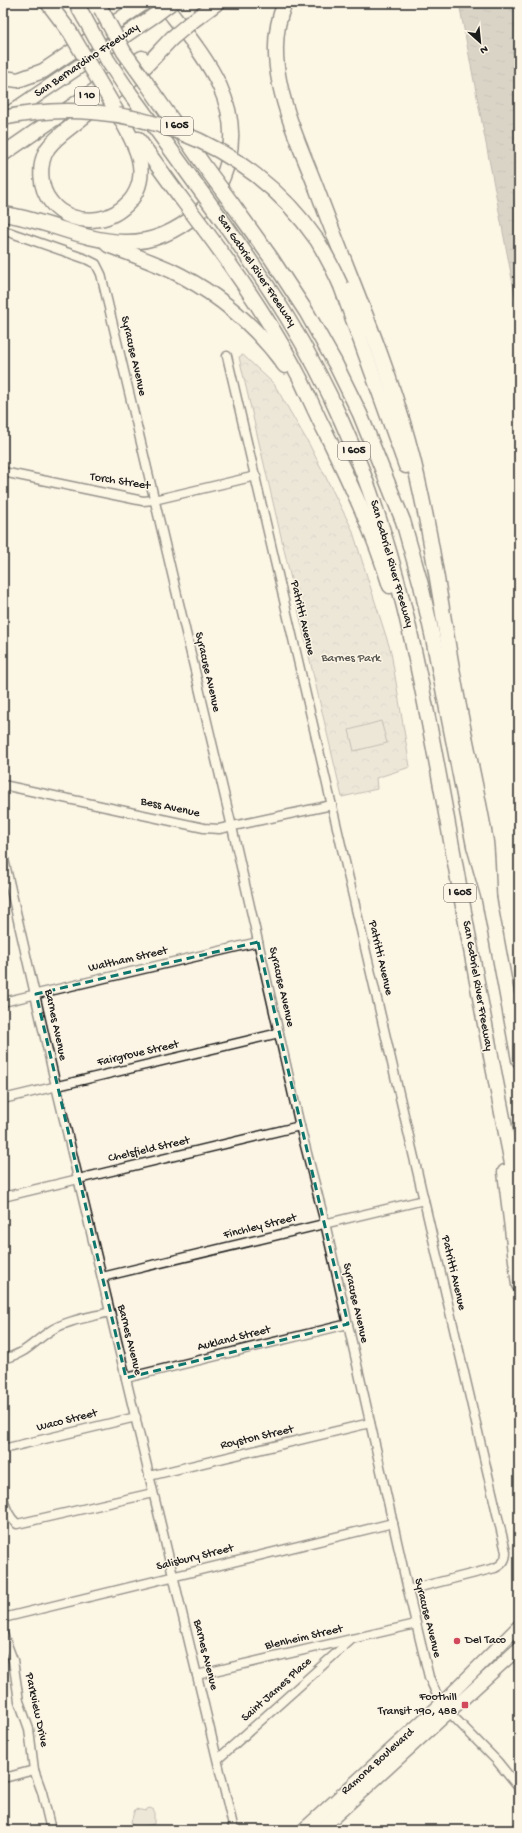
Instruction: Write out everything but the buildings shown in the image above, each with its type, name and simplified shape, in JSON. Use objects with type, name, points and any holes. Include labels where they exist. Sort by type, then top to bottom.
[{"type":"highway","points":[[48,3],[70,32]]},
{"type":"highway","points":[[56,3],[70,32],[113,105],[135,145],[139,156],[141,173],[138,187],[125,206],[111,216],[93,220],[69,216],[54,207],[49,201],[43,185],[42,165],[48,148],[67,130],[136,75],[172,38]]},
{"type":"highway","name":"San Gabriel River Freeway","points":[[76,3],[108,61],[264,280],[295,328],[343,423],[366,482],[383,530],[402,595],[427,713],[493,1073],[519,1198]]},
{"type":"highway","points":[[3,78],[18,80],[43,71],[144,3]]},
{"type":"highway","name":"San Bernardino Freeway","points":[[3,118],[159,9],[171,3]]},
{"type":"highway","name":"I 10","points":[[3,154],[172,38],[217,3]]},
{"type":"highway","points":[[286,3],[276,33],[275,46],[277,74],[282,93],[399,410],[424,509],[441,596],[457,694],[486,844],[489,898]]},
{"type":"highway","name":"San Gabriel River Freeway","points":[[100,6],[124,52],[271,258],[299,300],[335,363],[360,414],[403,521],[421,585],[474,846],[489,898],[519,1060]]},
{"type":"highway","points":[[85,236],[123,242],[149,240],[170,232],[189,220],[210,200],[221,181],[226,168],[232,143],[232,129],[225,97],[206,62],[159,9]]},
{"type":"highway","points":[[113,105],[204,230],[236,271],[271,326],[300,378],[351,486],[376,544],[427,713]]},
{"type":"highway","points":[[3,118],[50,111],[77,111],[112,114],[156,124],[194,138],[220,150],[260,178],[289,205],[317,241],[341,286],[404,461],[429,539]]},
{"type":"highway","points":[[3,214],[19,216],[85,236],[169,270],[203,288],[233,310],[273,350],[317,415]]},
{"type":"highway","points":[[511,1018],[519,1047]]},
{"type":"highway","points":[[493,1073],[519,1285]]},
{"type":"main road","name":"Ramona Boulevard","points":[[320,1830],[445,1708],[519,1626]]},
{"type":"main road","name":"Ramona Boulevard","points":[[303,1830],[445,1708],[519,1648]]},
{"type":"street","name":"Syracuse Avenue","points":[[3,230],[86,258],[96,264],[101,274],[232,827],[300,1126],[325,1224],[416,1624],[429,1677],[445,1708]]},
{"type":"street","name":"Patritti Avenue","points":[[227,356],[506,1552],[506,1558],[503,1564],[484,1571],[408,1590]]},
{"type":"street","name":"Torch Street","points":[[3,472],[143,501],[154,500],[256,476]]},
{"type":"street","name":"Bess Avenue","points":[[3,785],[204,828],[232,827],[332,805]]},
{"type":"street","name":"Barnes Avenue","points":[[3,855],[78,1179],[234,1830]]},
{"type":"street","name":"Waltham Street","points":[[3,1002],[258,942]]},
{"type":"street","name":"Fairgrove Street","points":[[3,1099],[279,1033]]},
{"type":"street","name":"Chelsfield Street","points":[[3,1197],[300,1126]]},
{"type":"street","name":"Finchley Street","points":[[102,1277],[424,1200]]},
{"type":"street","points":[[3,1359],[17,1356],[51,1331],[62,1325],[110,1312]]},
{"type":"street","name":"Aukland Street","points":[[126,1378],[348,1324]]},
{"type":"street","name":"Waco Street","points":[[3,1449],[136,1416]]},
{"type":"street","name":"Royston Street","points":[[149,1476],[370,1423]]},
{"type":"street","points":[[3,1498],[6,1509],[17,1524],[153,1493]]},
{"type":"street","name":"Salisbury Street","points":[[3,1618],[394,1523]]},
{"type":"street","name":"Blenheim Street","points":[[197,1675],[416,1624]]},
{"type":"street","name":"Parkview Drive","points":[[3,1634],[13,1660],[19,1700],[29,1729],[34,1770],[42,1792],[51,1830]]},
{"type":"street","name":"Saint James Place","points":[[218,1759],[352,1639]]},
{"type":"street","points":[[445,1708],[507,1771],[519,1788]]},
{"type":"street","points":[[3,1776],[8,1777],[34,1770]]},
{"type":"highlighted area","points":[[258,942],[348,1324],[126,1378],[36,994]]},
{"type":"green space","name":"Barnes Park","points":[[243,355],[274,384],[309,444],[352,529],[391,652],[410,767],[376,778],[377,789],[342,797],[239,357]]},
{"type":"green space","points":[[381,721],[387,743],[354,751],[349,730]]},
{"type":"green space","points":[[150,1808],[154,1810],[154,1824],[133,1828],[131,1822],[135,1809],[146,1811]]},
{"type":"water","points":[[459,3],[519,3],[519,315]]},
{"type":"place","name":"Del Taco","points":[[457,1641]]},
{"type":"place","name":"Foothill Transit 190, 488","points":[[465,1705]]}]
